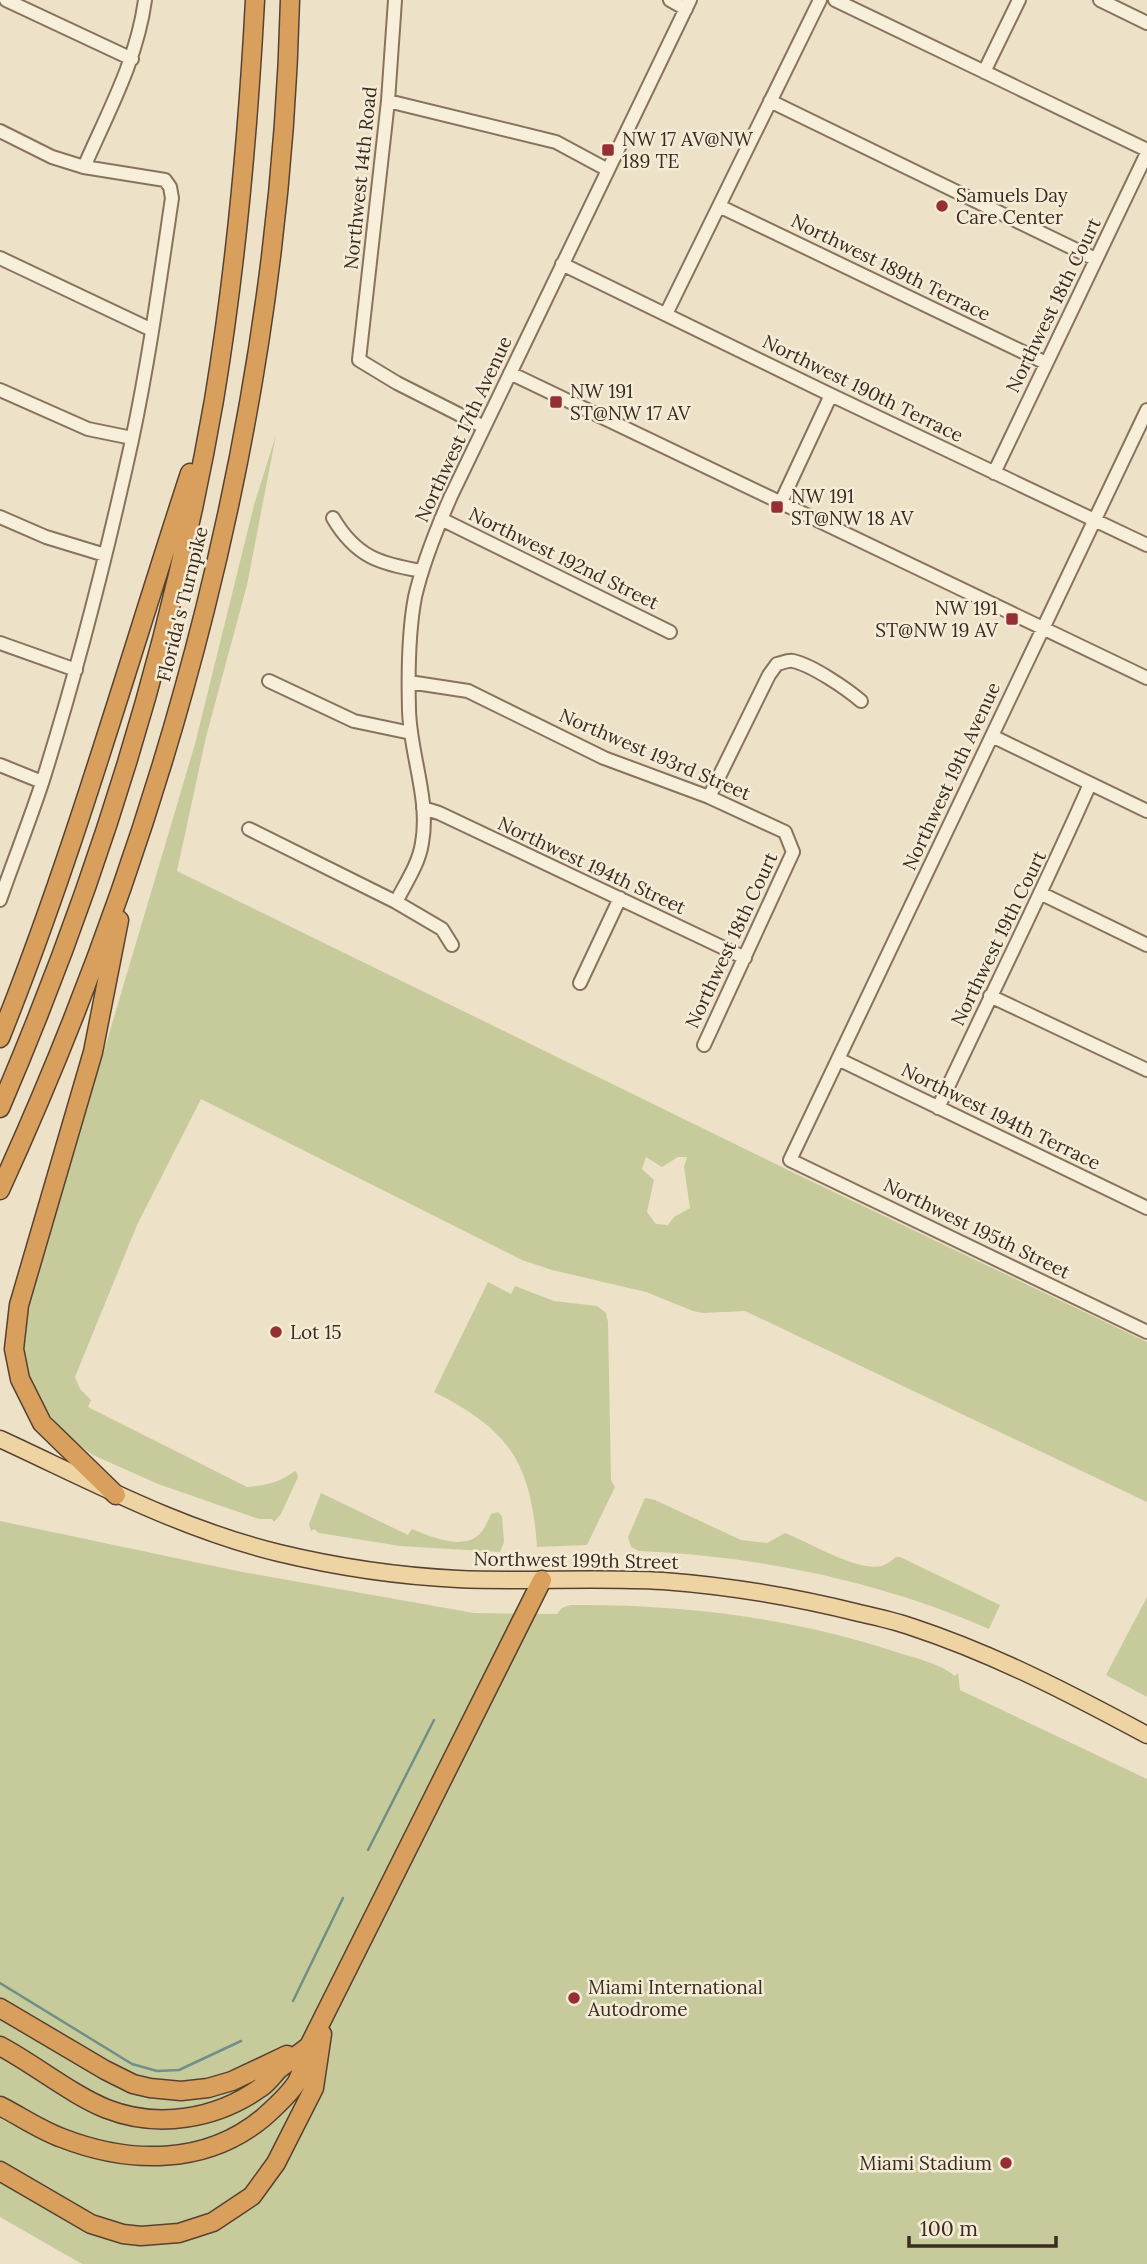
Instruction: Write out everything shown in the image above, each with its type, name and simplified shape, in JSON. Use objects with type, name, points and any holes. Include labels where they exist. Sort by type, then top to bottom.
[{"type":"highway","name":"Florida's Turnpike","points":[[0,1108],[63,948],[123,773],[172,596],[199,478],[228,309],[241,199],[255,0]]},
{"type":"highway","name":"Florida's Turnpike","points":[[0,1190],[74,1015],[131,857],[201,620],[230,496],[266,300],[285,115],[290,0]]},
{"type":"highway","points":[[0,1038],[68,851],[214,400]]},
{"type":"highway","points":[[116,1495],[42,1423],[20,1379],[14,1335],[19,1305],[93,1052],[131,857]]},
{"type":"highway","points":[[0,2106],[60,2138],[124,2155],[156,2157],[210,2148],[254,2125],[276,2106],[297,2082],[309,2046],[542,1580]]},
{"type":"highway","points":[[0,2008],[105,2070],[133,2084],[150,2088],[181,2091],[208,2088],[232,2081],[309,2046]]},
{"type":"highway","points":[[0,2171],[91,2224],[123,2234],[141,2236],[179,2233],[213,2222],[251,2196],[276,2163],[314,2088],[325,2017]]},
{"type":"highway","points":[[0,2046],[107,2109],[140,2118],[168,2119],[200,2115],[227,2107],[262,2087],[309,2046]]},
{"type":"main road","name":"Northwest 199th Street","points":[[0,1438],[116,1495],[198,1527],[277,1552],[334,1564],[459,1579],[588,1578],[735,1588],[821,1604],[909,1626],[993,1657],[1147,1735]]},
{"type":"street","points":[[6,0],[21,3],[132,59]]},
{"type":"street","points":[[84,167],[132,59],[141,31],[145,0]]},
{"type":"street","name":"Northwest 14th Road","points":[[395,0],[388,101],[359,360],[397,383],[484,427]]},
{"type":"street","points":[[670,0],[688,4]]},
{"type":"street","points":[[666,314],[820,0]]},
{"type":"street","points":[[835,0],[1147,151]]},
{"type":"street","points":[[984,72],[1018,0]]},
{"type":"street","points":[[1100,0],[1147,23]]},
{"type":"street","name":"Northwest 17th Avenue","points":[[396,902],[422,843],[423,808],[411,733],[409,682],[412,623],[422,570],[441,519],[484,427],[688,4]]},
{"type":"street","points":[[388,101],[556,142],[608,170]]},
{"type":"street","points":[[770,101],[1095,259]]},
{"type":"street","points":[[0,131],[52,157],[84,167],[165,180],[170,187],[172,198],[132,438],[105,555],[76,670],[42,782],[0,900]]},
{"type":"street","name":"Northwest 18th Court","points":[[994,473],[1147,151]]},
{"type":"street","name":"Northwest 189th Terrace","points":[[719,206],[1046,363]]},
{"type":"street","points":[[0,258],[152,330]]},
{"type":"street","name":"Northwest 190th Terrace","points":[[562,264],[1147,545]]},
{"type":"street","points":[[510,373],[1147,678]]},
{"type":"street","points":[[0,390],[88,429],[132,438]]},
{"type":"street","points":[[781,502],[831,395]]},
{"type":"street","name":"Northwest 19th Avenue","points":[[790,1160],[1147,410]]},
{"type":"street","points":[[0,517],[46,537],[105,555]]},
{"type":"street","points":[[333,518],[347,539],[364,553],[385,565],[422,570]]},
{"type":"street","name":"Northwest 192nd Street","points":[[441,519],[670,632]]},
{"type":"street","points":[[0,643],[76,670]]},
{"type":"street","points":[[709,797],[777,664],[791,660],[805,666],[861,701]]},
{"type":"street","points":[[269,681],[354,721],[411,733]]},
{"type":"street","name":"Northwest 193rd Street","points":[[409,682],[468,691],[604,758],[709,797],[785,832],[793,852]]},
{"type":"street","points":[[992,736],[1147,811]]},
{"type":"street","points":[[0,765],[42,782]]},
{"type":"street","name":"Northwest 19th Court","points":[[938,1108],[990,996],[1042,894],[1090,783]]},
{"type":"street","name":"Northwest 194th Street","points":[[423,808],[439,813],[744,958]]},
{"type":"street","points":[[249,829],[396,902],[442,929],[452,946]]},
{"type":"street","name":"Northwest 18th Court","points":[[704,1045],[793,852]]},
{"type":"street","points":[[1042,894],[1147,945]]},
{"type":"street","points":[[580,983],[620,898]]},
{"type":"street","points":[[990,996],[1147,1070]]},
{"type":"street","name":"Northwest 194th Terrace","points":[[838,1059],[1147,1208]]},
{"type":"street","name":"Northwest 195th Street","points":[[790,1160],[1147,1332]]},
{"type":"green space","points":[[276,435],[247,585],[206,737],[177,871],[790,1171],[1147,1342],[1147,1502],[745,1311],[693,1311],[646,1292],[552,1270],[522,1260],[201,1099],[137,1225],[75,1377],[80,1389],[91,1400],[88,1407],[247,1487],[272,1483],[295,1471],[298,1477],[281,1514],[274,1522],[272,1519],[259,1519],[158,1484],[93,1455],[71,1439],[50,1415],[45,1417],[33,1395],[22,1355],[24,1321],[195,744],[254,505]],"holes":[[[646,1157],[662,1167],[678,1157],[687,1157],[684,1167],[690,1208],[674,1217],[668,1225],[656,1224],[647,1212],[654,1180],[642,1169]]]},
{"type":"green space","points":[[488,1282],[511,1294],[515,1286],[554,1301],[597,1306],[606,1313],[611,1480],[615,1487],[587,1545],[537,1547],[529,1492],[522,1471],[511,1452],[498,1435],[481,1420],[434,1392]]},
{"type":"green space","points":[[321,1493],[408,1535],[412,1529],[452,1542],[476,1537],[491,1514],[498,1512],[502,1516],[504,1542],[500,1552],[400,1546],[319,1533],[314,1529],[311,1531],[309,1524]]},
{"type":"green space","points":[[645,1498],[655,1500],[741,1540],[767,1543],[785,1533],[847,1561],[872,1567],[882,1566],[900,1557],[1000,1605],[989,1629],[905,1597],[818,1574],[728,1559],[639,1551],[631,1547],[628,1537]]},
{"type":"green space","name":"Miami International Autodrome","points":[[0,1521],[242,1572],[474,1613],[557,1614],[570,1605],[652,1607],[734,1615],[816,1630],[927,1661],[955,1676],[958,1673],[960,1690],[1147,1779],[1147,2264],[82,2264],[0,2217]]},
{"type":"green space","points":[[1147,1597],[1147,1697],[1106,1675]]},
{"type":"waterway","points":[[368,1850],[434,1720]]},
{"type":"waterway","points":[[293,2001],[343,1898]]},
{"type":"waterway","points":[[0,1983],[132,2064],[157,2071],[179,2070],[241,2041]]},
{"type":"place","name":"NW 17 AV@NW 189 TE","points":[[608,150]]},
{"type":"place","name":"Samuels Day Care Center","points":[[942,206]]},
{"type":"place","name":"NW 191 ST@NW 17 AV","points":[[556,402]]},
{"type":"place","name":"NW 191 ST@NW 18 AV","points":[[777,507]]},
{"type":"place","name":"NW 191 ST@NW 19 AV","points":[[1012,619]]},
{"type":"place","name":"Lot 15","points":[[276,1332]]},
{"type":"place","name":"Miami International Autodrome","points":[[574,1998]]},
{"type":"place","name":"Miami Stadium","points":[[1006,2163]]}]
